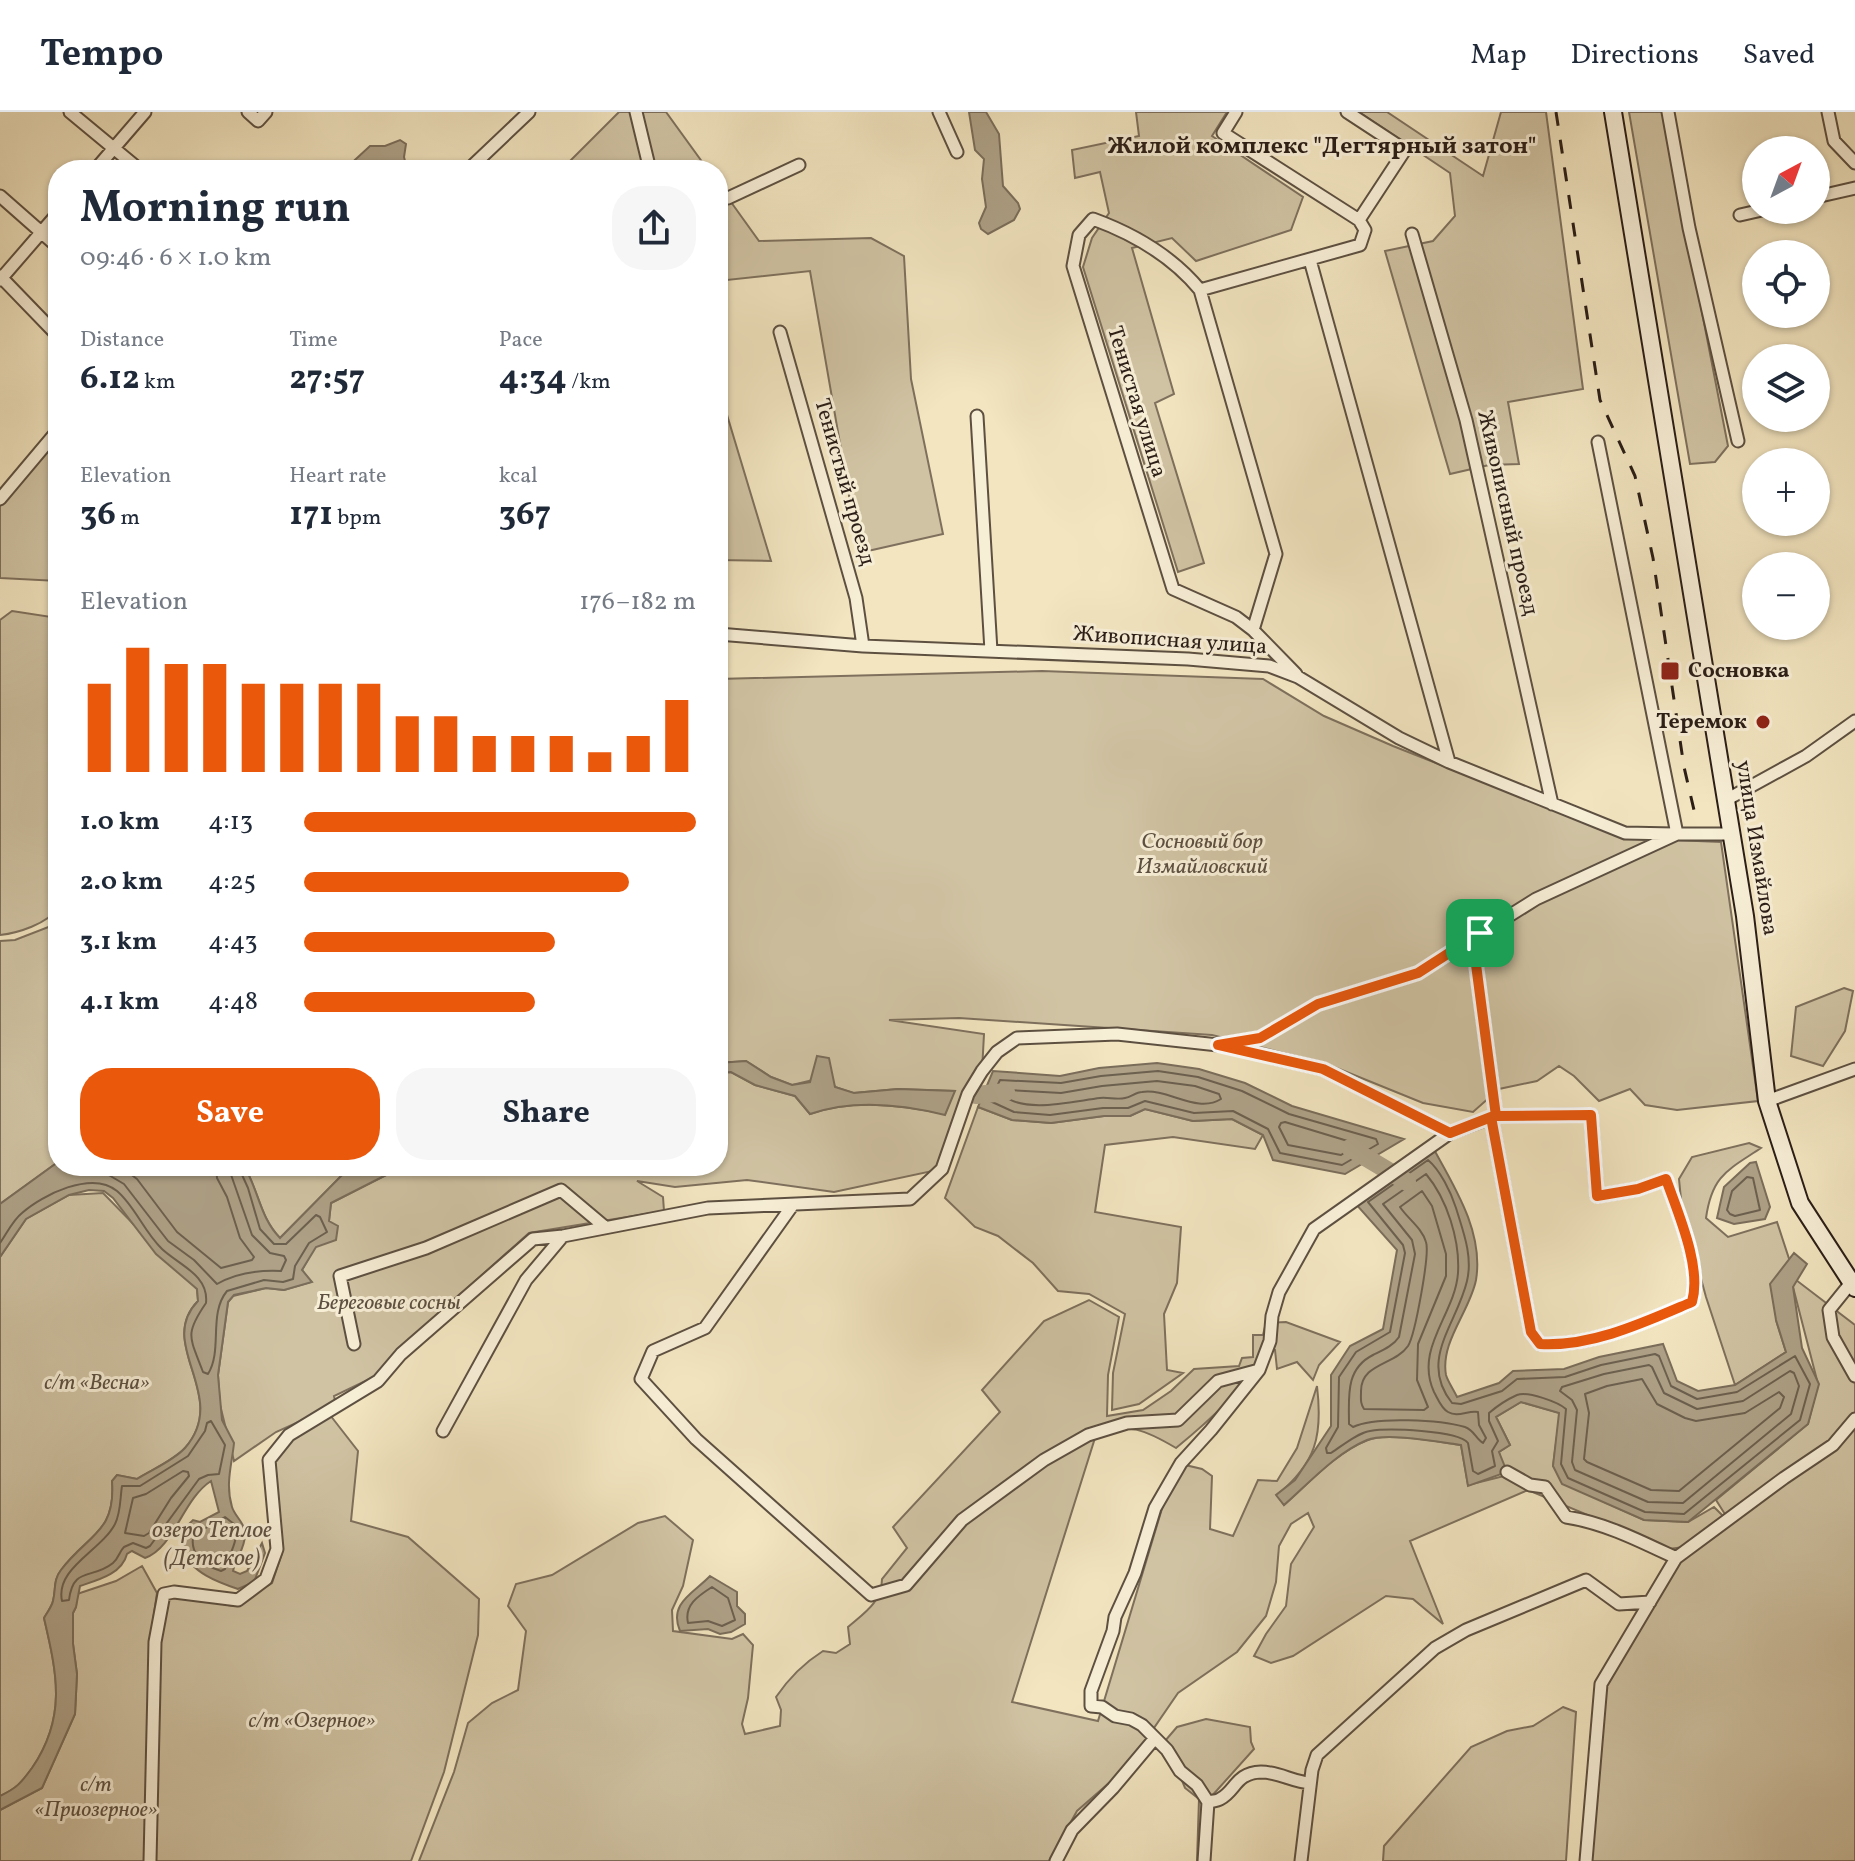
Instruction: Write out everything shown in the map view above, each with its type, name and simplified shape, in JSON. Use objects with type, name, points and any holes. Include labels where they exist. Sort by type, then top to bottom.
[{"type":"main road","name":"улица Измайлова","points":[[1613,112],[1745,916],[1767,1101],[1800,1203],[1852,1286]]},
{"type":"street","points":[[70,112],[128,160]]},
{"type":"street","points":[[104,160],[145,112]]},
{"type":"street","points":[[248,112],[258,121],[266,112]]},
{"type":"street","points":[[479,160],[529,112]]},
{"type":"street","points":[[636,112],[648,160]]},
{"type":"street","points":[[939,112],[957,152]]},
{"type":"street","points":[[1236,112],[1223,133],[1359,220],[1365,230],[1360,245],[1200,290],[1276,554],[1253,630]]},
{"type":"street","points":[[1347,112],[1405,150],[1359,220]]},
{"type":"street","points":[[1668,112],[1689,228],[1738,441]]},
{"type":"street","points":[[1828,112],[1834,141],[1855,163]]},
{"type":"street","points":[[728,198],[799,165]]},
{"type":"street","points":[[1830,194],[1855,188]]},
{"type":"street","points":[[0,196],[48,238]]},
{"type":"street","name":"Тенистая улица","points":[[1200,290],[1163,253],[1116,227],[1093,219],[1079,235],[1073,266],[1173,589],[1236,617],[1253,630],[1298,677]]},
{"type":"street","points":[[48,224],[1,278],[48,326]]},
{"type":"street","name":"Живописный проезд","points":[[1412,234],[1466,420],[1552,804]]},
{"type":"street","points":[[1310,260],[1449,762]]},
{"type":"street","name":"Тенистый проезд","points":[[780,332],[856,598],[863,646]]},
{"type":"street","points":[[977,416],[991,651]]},
{"type":"street","points":[[0,499],[48,442]]},
{"type":"street","points":[[1218,1045],[1260,1038],[1318,1004],[1418,973],[1536,899],[1677,834],[1598,442]]},
{"type":"street","name":"Живописная улица","points":[[728,635],[863,646],[1188,659],[1269,666],[1298,677],[1399,738],[1449,762],[1625,833],[1732,834]]},
{"type":"street","points":[[1726,800],[1806,756],[1855,721]]},
{"type":"street","points":[[1204,1861],[1208,1802],[1197,1785],[1180,1771],[1155,1738],[1131,1719],[1115,1716],[1102,1707],[1091,1706],[1091,1691],[1135,1573],[1155,1508],[1181,1463],[1259,1370],[1270,1341],[1272,1316],[1279,1292],[1314,1229],[1450,1133],[1494,1116],[1591,1115],[1597,1196],[1638,1189],[1666,1179],[1682,1223],[1696,1286],[1692,1302],[1602,1335],[1564,1345],[1540,1344],[1531,1332],[1494,1116],[1475,957],[1480,933]]},
{"type":"street","points":[[150,1861],[155,1642],[164,1594],[174,1592],[238,1600],[266,1579],[277,1549],[269,1460],[289,1435],[378,1381],[401,1354],[533,1239],[708,1208],[910,1199],[942,1169],[968,1094],[982,1071],[997,1052],[1017,1038],[1117,1034],[1218,1045],[1323,1069],[1450,1133]]},
{"type":"street","points":[[1767,1101],[1855,1069]]},
{"type":"street","points":[[354,1344],[340,1276],[426,1248],[561,1190],[605,1227]]},
{"type":"street","points":[[792,1206],[705,1328],[653,1351],[641,1379],[696,1439],[871,1595],[906,1585],[962,1520],[1044,1460],[1088,1435],[1127,1423],[1178,1420],[1218,1381],[1259,1370]]},
{"type":"street","points":[[443,1431],[526,1280],[563,1236]]},
{"type":"street","points":[[1852,1286],[1829,1310],[1833,1337],[1855,1376]]},
{"type":"street","points":[[1586,1861],[1601,1684],[1676,1558],[1833,1445],[1855,1419]]},
{"type":"street","points":[[1507,1472],[1530,1485],[1545,1487],[1566,1517],[1588,1521],[1633,1537],[1676,1558]]},
{"type":"street","points":[[1301,1861],[1310,1783],[1317,1755],[1435,1648],[1466,1630],[1586,1580],[1619,1604],[1650,1602]]},
{"type":"street","points":[[1056,1861],[1072,1830],[1155,1738]]},
{"type":"street","points":[[1208,1802],[1221,1799],[1235,1782],[1260,1772],[1276,1774],[1293,1782],[1310,1783]]},
{"type":"green space","points":[[619,112],[666,112],[701,160],[571,160]]},
{"type":"green space","points":[[1136,112],[1227,112],[1212,136],[1303,197],[1291,230],[1196,261],[1172,238],[1132,248],[1174,394],[1155,403],[1204,563],[1178,572],[1083,267],[1092,238],[1109,213],[1100,172],[1075,178],[1072,150],[1139,136]]},
{"type":"green space","points":[[1359,112],[1387,112],[1483,176],[1501,112],[1546,112],[1583,389],[1508,402],[1519,464],[1489,465],[1450,474],[1385,251],[1433,241],[1455,216],[1450,173]]},
{"type":"green space","points":[[1629,112],[1663,112],[1728,446],[1715,462],[1690,464]]},
{"type":"green space","points":[[728,198],[759,241],[871,238],[904,256],[911,379],[943,534],[859,553],[810,271],[728,280]]},
{"type":"green space","points":[[728,418],[771,561],[728,560]]},
{"type":"green space","points":[[48,446],[48,580],[0,578],[0,503]]},
{"type":"green space","points":[[12,611],[48,616],[48,918],[32,927],[0,935],[0,620]]},
{"type":"green space","name":"Сосновый бор Измайловский","points":[[1042,671],[1263,679],[1324,716],[1625,838],[1721,842],[1758,1101],[1677,1110],[1645,1105],[1630,1089],[1599,1101],[1559,1066],[1537,1081],[1499,1089],[1473,1112],[1423,1103],[1327,1064],[1212,1035],[959,1018],[889,1020],[984,1034],[982,1071],[942,1169],[834,1192],[747,1180],[675,1187],[637,1181],[663,1197],[664,1211],[529,1233],[399,1349],[378,1375],[334,1396],[336,1405],[276,1432],[234,1461],[220,1405],[218,1375],[228,1302],[233,1296],[266,1288],[284,1290],[311,1282],[302,1270],[329,1221],[331,1203],[384,1176],[728,1176],[728,1072],[755,1085],[795,1096],[810,1114],[843,1106],[877,1105],[945,1114],[954,1091],[898,1089],[853,1093],[835,1087],[830,1076],[792,1085],[771,1077],[746,1061],[728,1062],[728,679]]},
{"type":"green space","points":[[48,927],[48,1169],[0,1204],[0,941],[15,940]]},
{"type":"green space","points":[[1844,988],[1853,991],[1845,1031],[1823,1066],[1791,1056],[1796,1007]]},
{"type":"green space","points":[[978,1107],[1012,1120],[1051,1123],[1130,1116],[1145,1109],[1193,1121],[1232,1119],[1263,1135],[1255,1149],[1173,1137],[1105,1145],[1095,1212],[1181,1227],[1177,1283],[1164,1314],[1167,1370],[1183,1373],[1139,1404],[1112,1410],[1113,1373],[1125,1314],[1089,1294],[1058,1291],[1033,1263],[998,1236],[975,1227],[945,1198]]},
{"type":"green space","points":[[1749,1143],[1761,1148],[1723,1175],[1712,1192],[1706,1218],[1728,1237],[1777,1222],[1796,1280],[1855,1325],[1855,1861],[1591,1861],[1604,1686],[1679,1560],[1728,1519],[1716,1500],[1808,1424],[1818,1384],[1793,1287],[1776,1320],[1786,1352],[1735,1385],[1706,1297],[1682,1209],[1679,1179],[1692,1157]]},
{"type":"green space","points":[[249,1176],[341,1176],[280,1238],[268,1222]]},
{"type":"green space","name":"с/т «Весна»","points":[[103,1193],[197,1289],[198,1301],[187,1318],[184,1335],[198,1390],[200,1409],[197,1429],[180,1453],[137,1479],[117,1475],[112,1481],[112,1499],[104,1523],[58,1574],[52,1603],[44,1618],[53,1658],[55,1713],[43,1749],[28,1773],[15,1788],[0,1796],[0,1257],[26,1219],[69,1195]]},
{"type":"green space","points":[[1089,1300],[1119,1317],[1108,1375],[1107,1416],[1143,1410],[1171,1391],[1194,1369],[1239,1366],[1242,1358],[1253,1357],[1253,1335],[1263,1335],[1266,1323],[1286,1322],[1340,1342],[1319,1365],[1313,1380],[1297,1362],[1277,1369],[1275,1350],[1264,1351],[1237,1391],[1176,1448],[1137,1430],[1117,1429],[1095,1438],[1012,1702],[1098,1721],[1167,1492],[1185,1465],[1202,1469],[1212,1476],[1210,1529],[1233,1536],[1258,1480],[1277,1481],[1297,1448],[1317,1386],[1319,1420],[1314,1447],[1301,1472],[1277,1495],[1284,1505],[1334,1460],[1356,1445],[1377,1438],[1413,1438],[1461,1445],[1468,1485],[1504,1476],[1499,1452],[1510,1445],[1496,1417],[1521,1402],[1560,1413],[1553,1466],[1604,1502],[1644,1520],[1688,1522],[1714,1507],[1724,1517],[1684,1547],[1669,1549],[1528,1490],[1410,1541],[1443,1624],[1413,1599],[1386,1596],[1293,1656],[1271,1663],[1254,1656],[1286,1606],[1291,1564],[1314,1527],[1308,1513],[1291,1524],[1279,1546],[1276,1582],[1266,1616],[1237,1652],[1178,1693],[1154,1728],[1149,1748],[1077,1811],[1049,1861],[419,1861],[454,1772],[468,1723],[492,1703],[518,1690],[526,1631],[508,1606],[516,1584],[552,1575],[638,1523],[665,1516],[693,1540],[683,1586],[672,1610],[673,1631],[732,1639],[743,1634],[753,1645],[742,1724],[745,1734],[780,1726],[781,1710],[776,1697],[797,1671],[816,1656],[823,1651],[836,1653],[850,1644],[848,1627],[875,1601],[882,1579],[907,1548],[893,1527],[1000,1412],[982,1390],[1044,1321]]},
{"type":"green space","name":"с/т «Озерное»","points":[[330,1415],[358,1451],[351,1521],[408,1537],[479,1599],[478,1635],[444,1772],[411,1861],[155,1861],[159,1644],[168,1598],[180,1596],[233,1606],[272,1583],[282,1553],[275,1458],[285,1443]]},
{"type":"green space","name":"с/т «Приозерное»","points":[[142,1566],[157,1593],[150,1641],[148,1861],[0,1861],[0,1810],[42,1788],[75,1714],[77,1674],[73,1613],[77,1594],[116,1581]]},
{"type":"green space","points":[[1563,1707],[1576,1712],[1566,1861],[1383,1861],[1384,1846],[1471,1747],[1507,1731],[1533,1726]]},
{"type":"green space","points":[[1206,1719],[1250,1727],[1254,1749],[1210,1798],[1205,1861],[1197,1861],[1199,1799],[1185,1788],[1174,1761],[1158,1749],[1177,1727]]},
{"type":"water","points":[[969,112],[986,112],[999,134],[1003,186],[1020,209],[1014,220],[988,234],[979,223],[986,207],[982,179],[984,159],[975,150]]},
{"type":"water","points":[[400,140],[406,144],[405,160],[355,160],[370,146],[385,146]]},
{"type":"water","points":[[817,1056],[829,1058],[835,1087],[854,1093],[898,1089],[955,1091],[945,1115],[877,1105],[843,1106],[810,1114],[795,1096],[755,1085],[728,1072],[728,1062],[746,1061],[771,1077],[792,1085],[810,1082]]},
{"type":"water","points":[[1157,1063],[1199,1069],[1245,1083],[1292,1106],[1404,1139],[1345,1174],[1273,1160],[1263,1135],[1232,1119],[1193,1121],[1145,1109],[1130,1116],[1051,1123],[1012,1120],[978,1107],[993,1071],[1060,1076],[1099,1068]]},
{"type":"water","points":[[1432,1146],[1465,1210],[1476,1244],[1473,1292],[1451,1339],[1445,1363],[1446,1375],[1457,1397],[1499,1383],[1513,1371],[1564,1369],[1599,1357],[1663,1344],[1677,1381],[1698,1391],[1735,1385],[1786,1352],[1776,1320],[1770,1284],[1794,1253],[1807,1264],[1793,1287],[1802,1348],[1819,1384],[1808,1424],[1688,1522],[1644,1520],[1562,1484],[1553,1466],[1559,1413],[1521,1402],[1496,1417],[1510,1445],[1499,1452],[1507,1472],[1468,1486],[1461,1445],[1413,1438],[1376,1438],[1344,1453],[1284,1505],[1276,1495],[1295,1480],[1331,1426],[1331,1375],[1350,1346],[1383,1329],[1397,1250],[1354,1202]]},
{"type":"water","points":[[1756,1162],[1770,1207],[1765,1219],[1734,1224],[1717,1218],[1724,1187],[1750,1163]]},
{"type":"water","name":"озеро Теплое (Детское)","points":[[48,1169],[48,1176],[249,1176],[268,1222],[280,1238],[341,1176],[384,1176],[331,1203],[329,1221],[338,1226],[336,1240],[316,1247],[302,1270],[312,1282],[284,1290],[266,1288],[234,1295],[228,1302],[218,1375],[222,1420],[234,1443],[230,1499],[245,1535],[233,1571],[240,1574],[247,1571],[262,1543],[265,1553],[254,1582],[238,1589],[231,1587],[206,1576],[188,1558],[183,1530],[193,1520],[200,1522],[219,1512],[211,1481],[193,1499],[155,1553],[145,1558],[132,1551],[115,1571],[80,1586],[73,1613],[77,1674],[75,1714],[42,1788],[0,1810],[0,1796],[22,1781],[43,1749],[55,1713],[53,1658],[44,1618],[52,1603],[58,1574],[105,1523],[110,1512],[112,1481],[117,1475],[137,1479],[180,1453],[197,1428],[200,1409],[184,1335],[187,1318],[198,1301],[197,1289],[156,1254],[113,1198],[104,1191],[89,1190],[69,1195],[26,1219],[0,1257],[0,1204]]},
{"type":"water","points":[[710,1576],[737,1592],[737,1606],[745,1614],[745,1624],[720,1634],[708,1629],[680,1631],[677,1613],[680,1606]]},
{"type":"waterway","points":[[976,1095],[1006,1092]]},
{"type":"waterway","points":[[1350,1148],[1407,1182]]},
{"type":"railway","points":[[1556,112],[1600,400],[1635,476],[1653,558],[1684,767],[1697,823]]},
{"type":"place","name":"Сосновка","points":[[1670,671]]},
{"type":"place","name":"Теремок","points":[[1763,722]]},
{"type":"district","name":"Жилой комплекс \"Дегтярный затон\"","points":[[1322,147]]},
{"type":"route","points":[[1480,933],[1475,957],[1496,1116],[1591,1115],[1597,1196],[1638,1189],[1666,1179],[1682,1223],[1696,1286],[1692,1302],[1602,1335],[1564,1345],[1540,1344],[1531,1332],[1491,1117],[1450,1133],[1323,1069],[1218,1045],[1260,1038],[1318,1004],[1418,973],[1480,933]]},
{"type":"park label","name":"Береговые сосны","points":[[389,1303]]}]
